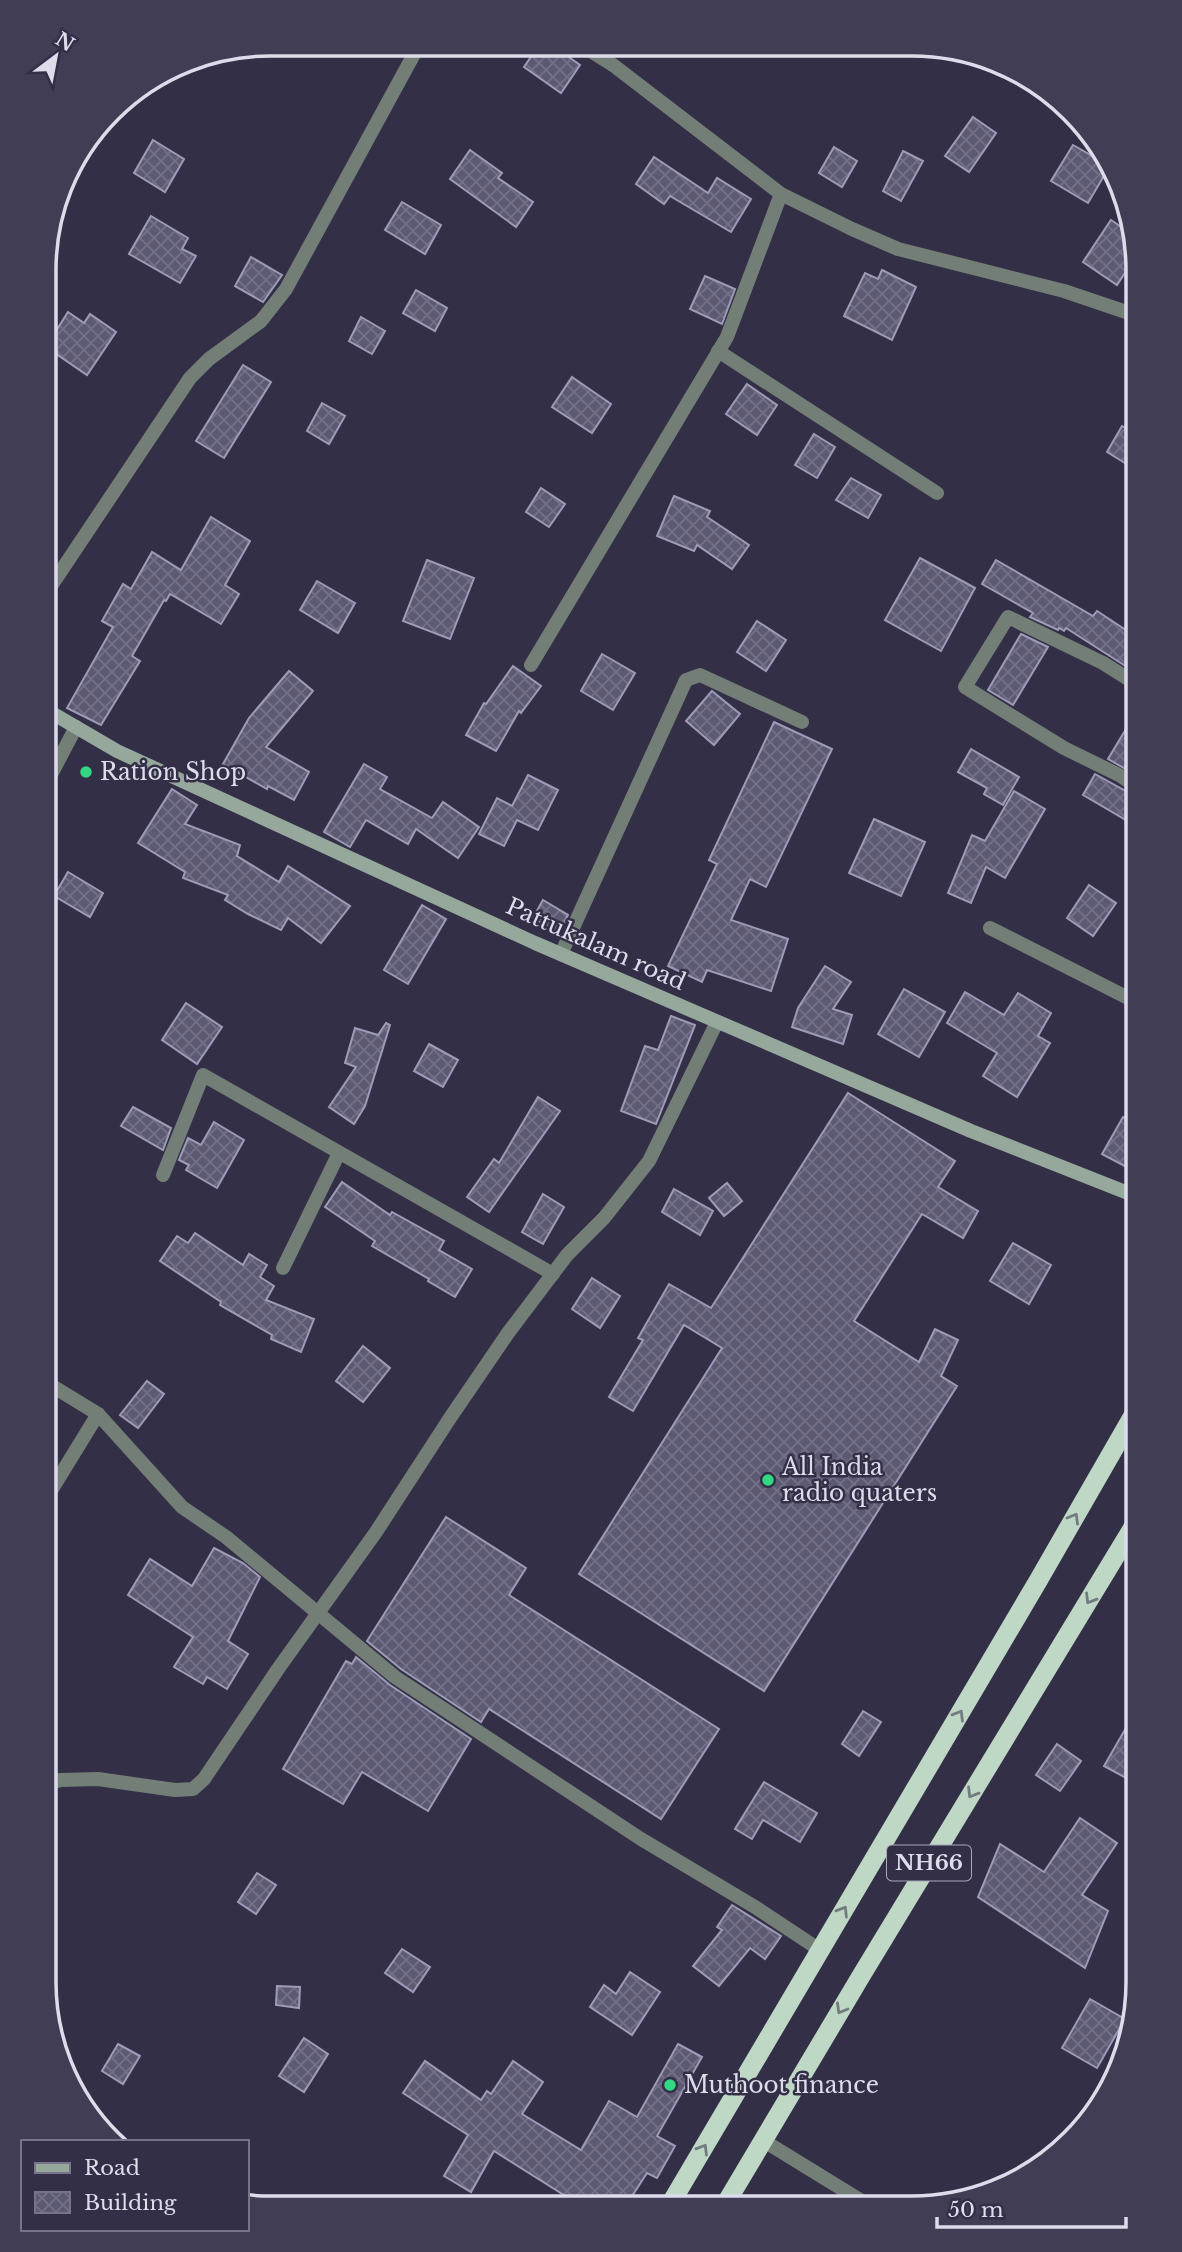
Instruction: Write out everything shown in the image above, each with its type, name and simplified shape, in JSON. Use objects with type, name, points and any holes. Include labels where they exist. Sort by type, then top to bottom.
[{"type":"highway","points":[[675,2196],[1126,1428]]},
{"type":"highway","name":"NH66","points":[[730,2196],[1126,1539]]},
{"type":"main road","name":"Pattukalam road","points":[[56,715],[117,751],[561,954],[1008,1146],[1126,1193]]},
{"type":"street","points":[[56,579],[190,378],[209,359],[261,321],[286,289],[413,56]]},
{"type":"street","points":[[599,56],[781,194],[898,249],[1064,290],[1126,312]]},
{"type":"street","points":[[531,665],[718,351],[734,320],[781,194]]},
{"type":"street","points":[[718,351],[937,493]]},
{"type":"street","points":[[1126,677],[1103,663],[1008,617],[965,687],[1064,748],[1126,780]]},
{"type":"street","points":[[561,954],[686,680],[701,675],[802,722]]},
{"type":"street","points":[[56,765],[76,727]]},
{"type":"street","points":[[990,928],[1126,997]]},
{"type":"street","points":[[56,1781],[98,1779],[175,1790],[193,1789],[204,1779],[278,1669],[376,1532],[508,1333],[568,1255],[604,1218],[649,1161],[718,1022]]},
{"type":"street","points":[[163,1175],[203,1076],[553,1274]]},
{"type":"street","points":[[284,1268],[339,1153]]},
{"type":"street","points":[[56,1388],[98,1414],[182,1507],[226,1537],[395,1677],[641,1839],[755,1907],[820,1950]]},
{"type":"street","points":[[56,1482],[98,1414]]},
{"type":"street","points":[[764,2141],[853,2196]]},
{"type":"building","points":[[532,56],[567,56],[580,65],[561,93],[524,67]]},
{"type":"building","points":[[973,117],[996,133],[969,172],[945,156]]},
{"type":"building","points":[[153,140],[184,159],[165,192],[134,173]]},
{"type":"building","points":[[1073,145],[1093,156],[1104,175],[1088,203],[1051,181]]},
{"type":"building","points":[[834,147],[857,161],[842,187],[819,173]]},
{"type":"building","points":[[470,150],[502,173],[498,178],[533,202],[516,227],[450,179]]},
{"type":"building","points":[[903,151],[923,161],[901,201],[883,191]]},
{"type":"building","points":[[654,157],[708,193],[717,178],[751,199],[731,232],[670,196],[664,204],[636,184]]},
{"type":"building","points":[[402,202],[441,225],[425,254],[385,230]]},
{"type":"building","points":[[151,216],[188,238],[182,249],[196,256],[180,283],[129,254]]},
{"type":"building","points":[[1111,220],[1121,227],[1126,271],[1117,285],[1083,262]]},
{"type":"building","points":[[251,257],[282,275],[263,302],[235,286]]},
{"type":"building","points":[[882,270],[916,287],[892,340],[844,316],[865,273],[878,279]]},
{"type":"building","points":[[705,276],[735,289],[722,324],[690,309]]},
{"type":"building","points":[[416,290],[447,308],[435,331],[403,313]]},
{"type":"building","points":[[68,312],[84,323],[90,314],[116,332],[87,375],[56,354],[56,331]]},
{"type":"building","points":[[361,317],[385,331],[372,354],[349,341]]},
{"type":"building","points":[[243,365],[271,382],[224,458],[196,441]]},
{"type":"building","points":[[572,377],[611,404],[592,433],[552,407]]},
{"type":"building","points":[[747,384],[777,405],[757,435],[726,414]]},
{"type":"building","points":[[322,403],[345,416],[329,444],[307,431]]},
{"type":"building","points":[[1122,426],[1126,428],[1126,464],[1107,452]]},
{"type":"building","points":[[814,434],[835,447],[817,478],[795,465]]},
{"type":"building","points":[[851,478],[881,495],[868,518],[836,500]]},
{"type":"building","points":[[541,488],[565,504],[549,527],[526,512]]},
{"type":"building","points":[[674,496],[710,511],[707,517],[749,545],[732,569],[697,545],[694,551],[657,536]]},
{"type":"building","points":[[211,517],[250,541],[225,585],[239,594],[221,624],[170,594],[132,656],[140,661],[101,725],[67,708],[113,627],[102,621],[123,584],[131,589],[152,552],[181,570]]},
{"type":"building","points":[[920,558],[975,588],[941,651],[885,620]]},
{"type":"building","points":[[427,560],[474,578],[450,639],[403,621]]},
{"type":"building","points":[[996,560],[1093,616],[1097,611],[1126,630],[1126,666],[1066,628],[1064,631],[1059,628],[1058,630],[1030,617],[1033,613],[982,584]]},
{"type":"building","points":[[317,581],[355,603],[338,633],[300,610]]},
{"type":"building","points":[[757,621],[786,640],[766,671],[737,652]]},
{"type":"building","points":[[1021,634],[1048,647],[1013,705],[988,690]]},
{"type":"building","points":[[602,654],[635,673],[613,710],[581,691]]},
{"type":"building","points":[[513,666],[541,686],[521,713],[519,711],[496,751],[466,735],[484,703],[486,704]]},
{"type":"building","points":[[289,671],[313,691],[266,747],[309,772],[294,800],[268,786],[267,789],[223,764],[249,718]]},
{"type":"building","points":[[712,691],[740,714],[714,745],[686,721]]},
{"type":"building","points":[[774,722],[832,749],[766,887],[750,879],[731,920],[788,939],[771,991],[707,970],[702,982],[668,966],[717,864],[709,860]]},
{"type":"building","points":[[1126,729],[1126,769],[1108,759]]},
{"type":"building","points":[[971,749],[1019,777],[1003,805],[984,794],[987,788],[958,772]]},
{"type":"building","points":[[364,764],[387,777],[380,789],[432,818],[443,802],[479,827],[458,858],[416,829],[408,844],[366,820],[350,847],[324,832]]},
{"type":"building","points":[[1095,774],[1126,791],[1126,820],[1083,795]]},
{"type":"building","points":[[528,775],[558,790],[538,830],[517,820],[504,846],[479,834],[497,798],[512,806]]},
{"type":"building","points":[[172,789],[197,805],[185,824],[240,845],[237,856],[279,882],[288,866],[350,906],[321,943],[288,918],[281,930],[248,914],[225,900],[228,895],[183,878],[185,872],[138,843]]},
{"type":"building","points":[[1014,791],[1045,809],[1005,878],[986,867],[971,903],[948,893],[972,835],[985,841]]},
{"type":"building","points":[[874,819],[925,842],[901,896],[849,873]]},
{"type":"building","points":[[68,872],[103,893],[90,917],[56,897]]},
{"type":"building","points":[[1089,885],[1116,903],[1093,936],[1067,918]]},
{"type":"building","points":[[543,900],[568,915],[559,934],[533,918]]},
{"type":"building","points":[[422,905],[446,919],[408,984],[384,970]]},
{"type":"building","points":[[825,966],[851,982],[833,1009],[852,1015],[843,1044],[792,1027],[798,1008]]},
{"type":"building","points":[[904,989],[945,1012],[919,1057],[878,1034]]},
{"type":"building","points":[[965,992],[1004,1015],[1018,993],[1051,1013],[1038,1036],[1050,1043],[1017,1097],[983,1076],[997,1053],[947,1023]]},
{"type":"building","points":[[186,1003],[222,1027],[197,1064],[162,1040]]},
{"type":"building","points":[[671,1016],[695,1025],[656,1124],[621,1111],[645,1046],[658,1050]]},
{"type":"building","points":[[386,1023],[390,1025],[365,1106],[354,1124],[329,1107],[356,1067],[345,1063],[355,1028],[378,1035]]},
{"type":"building","points":[[429,1044],[458,1060],[443,1087],[414,1071]]},
{"type":"building","name":"All India radio quaters","points":[[848,1093],[955,1161],[938,1187],[978,1211],[963,1238],[922,1214],[854,1321],[919,1362],[935,1329],[958,1340],[941,1376],[957,1386],[764,1691],[579,1574],[722,1348],[684,1325],[633,1411],[609,1397],[643,1340],[638,1338],[669,1284],[711,1308]]},
{"type":"building","points":[[538,1097],[560,1111],[489,1212],[467,1197],[494,1159],[499,1163]]},
{"type":"building","points":[[133,1107],[171,1128],[163,1150],[121,1126]]},
{"type":"building","points":[[1123,1117],[1126,1119],[1126,1167],[1102,1154]]},
{"type":"building","points":[[214,1122],[244,1140],[217,1188],[186,1170],[189,1165],[179,1160],[188,1138],[201,1145]]},
{"type":"building","points":[[342,1182],[390,1215],[392,1212],[444,1241],[439,1250],[472,1269],[455,1297],[372,1246],[375,1241],[325,1207]]},
{"type":"building","points":[[727,1183],[742,1201],[724,1216],[709,1198]]},
{"type":"building","points":[[674,1189],[713,1211],[700,1235],[662,1212]]},
{"type":"building","points":[[543,1194],[564,1207],[543,1244],[522,1232]]},
{"type":"building","points":[[195,1233],[243,1265],[249,1254],[267,1265],[260,1277],[274,1286],[266,1300],[314,1319],[301,1352],[271,1339],[272,1335],[220,1305],[221,1302],[160,1261],[177,1236],[188,1243]]},
{"type":"building","points":[[1013,1243],[1051,1265],[1029,1304],[990,1281]]},
{"type":"building","points":[[592,1278],[620,1296],[600,1328],[572,1309]]},
{"type":"building","points":[[363,1346],[390,1368],[363,1402],[336,1381]]},
{"type":"building","points":[[147,1381],[164,1394],[138,1428],[120,1415]]},
{"type":"building","points":[[446,1517],[526,1568],[509,1595],[719,1729],[661,1819],[489,1709],[481,1722],[401,1669],[367,1641]]},
{"type":"building","points":[[214,1548],[243,1563],[260,1577],[228,1641],[248,1654],[227,1689],[207,1677],[203,1684],[174,1667],[193,1637],[128,1595],[150,1559],[192,1586]]},
{"type":"building","points":[[356,1657],[390,1685],[471,1739],[428,1811],[362,1772],[343,1804],[283,1769],[346,1661],[352,1664]]},
{"type":"building","points":[[863,1711],[881,1722],[859,1756],[842,1744]]},
{"type":"building","points":[[1126,1728],[1126,1778],[1104,1766]]},
{"type":"building","points":[[1057,1744],[1081,1761],[1060,1791],[1036,1775]]},
{"type":"building","points":[[764,1782],[817,1813],[800,1842],[763,1820],[752,1839],[735,1829]]},
{"type":"building","points":[[1080,1818],[1117,1843],[1082,1895],[1108,1911],[1085,1968],[978,1897],[1000,1844],[1044,1872]]},
{"type":"building","points":[[257,1873],[276,1885],[256,1914],[238,1902]]},
{"type":"building","points":[[732,1905],[781,1936],[765,1959],[750,1948],[719,1986],[693,1966],[722,1930],[717,1927]]},
{"type":"building","points":[[402,1949],[430,1967],[413,1992],[385,1973]]},
{"type":"building","points":[[630,1972],[660,1992],[632,2035],[590,2007],[604,1985],[616,1994]]},
{"type":"building","points":[[277,1986],[300,1987],[299,2008],[276,2005]]},
{"type":"building","points":[[1090,1999],[1123,2018],[1122,2024],[1097,2068],[1062,2048]]},
{"type":"building","points":[[304,2038],[328,2054],[304,2092],[279,2076]]},
{"type":"building","points":[[118,2044],[140,2056],[123,2084],[102,2071]]},
{"type":"building","points":[[678,2044],[702,2057],[657,2136],[675,2146],[657,2178],[647,2173],[632,2196],[566,2196],[494,2151],[471,2192],[444,2176],[468,2135],[403,2093],[425,2061],[481,2100],[487,2091],[491,2094],[513,2061],[543,2082],[522,2114],[581,2150],[609,2101],[637,2117]]},
{"type":"place","name":"Ration Shop","points":[[86,772]]},
{"type":"place","name":"All India radio quaters","points":[[768,1480]]},
{"type":"place","name":"Muthoot finance","points":[[670,2085]]}]
